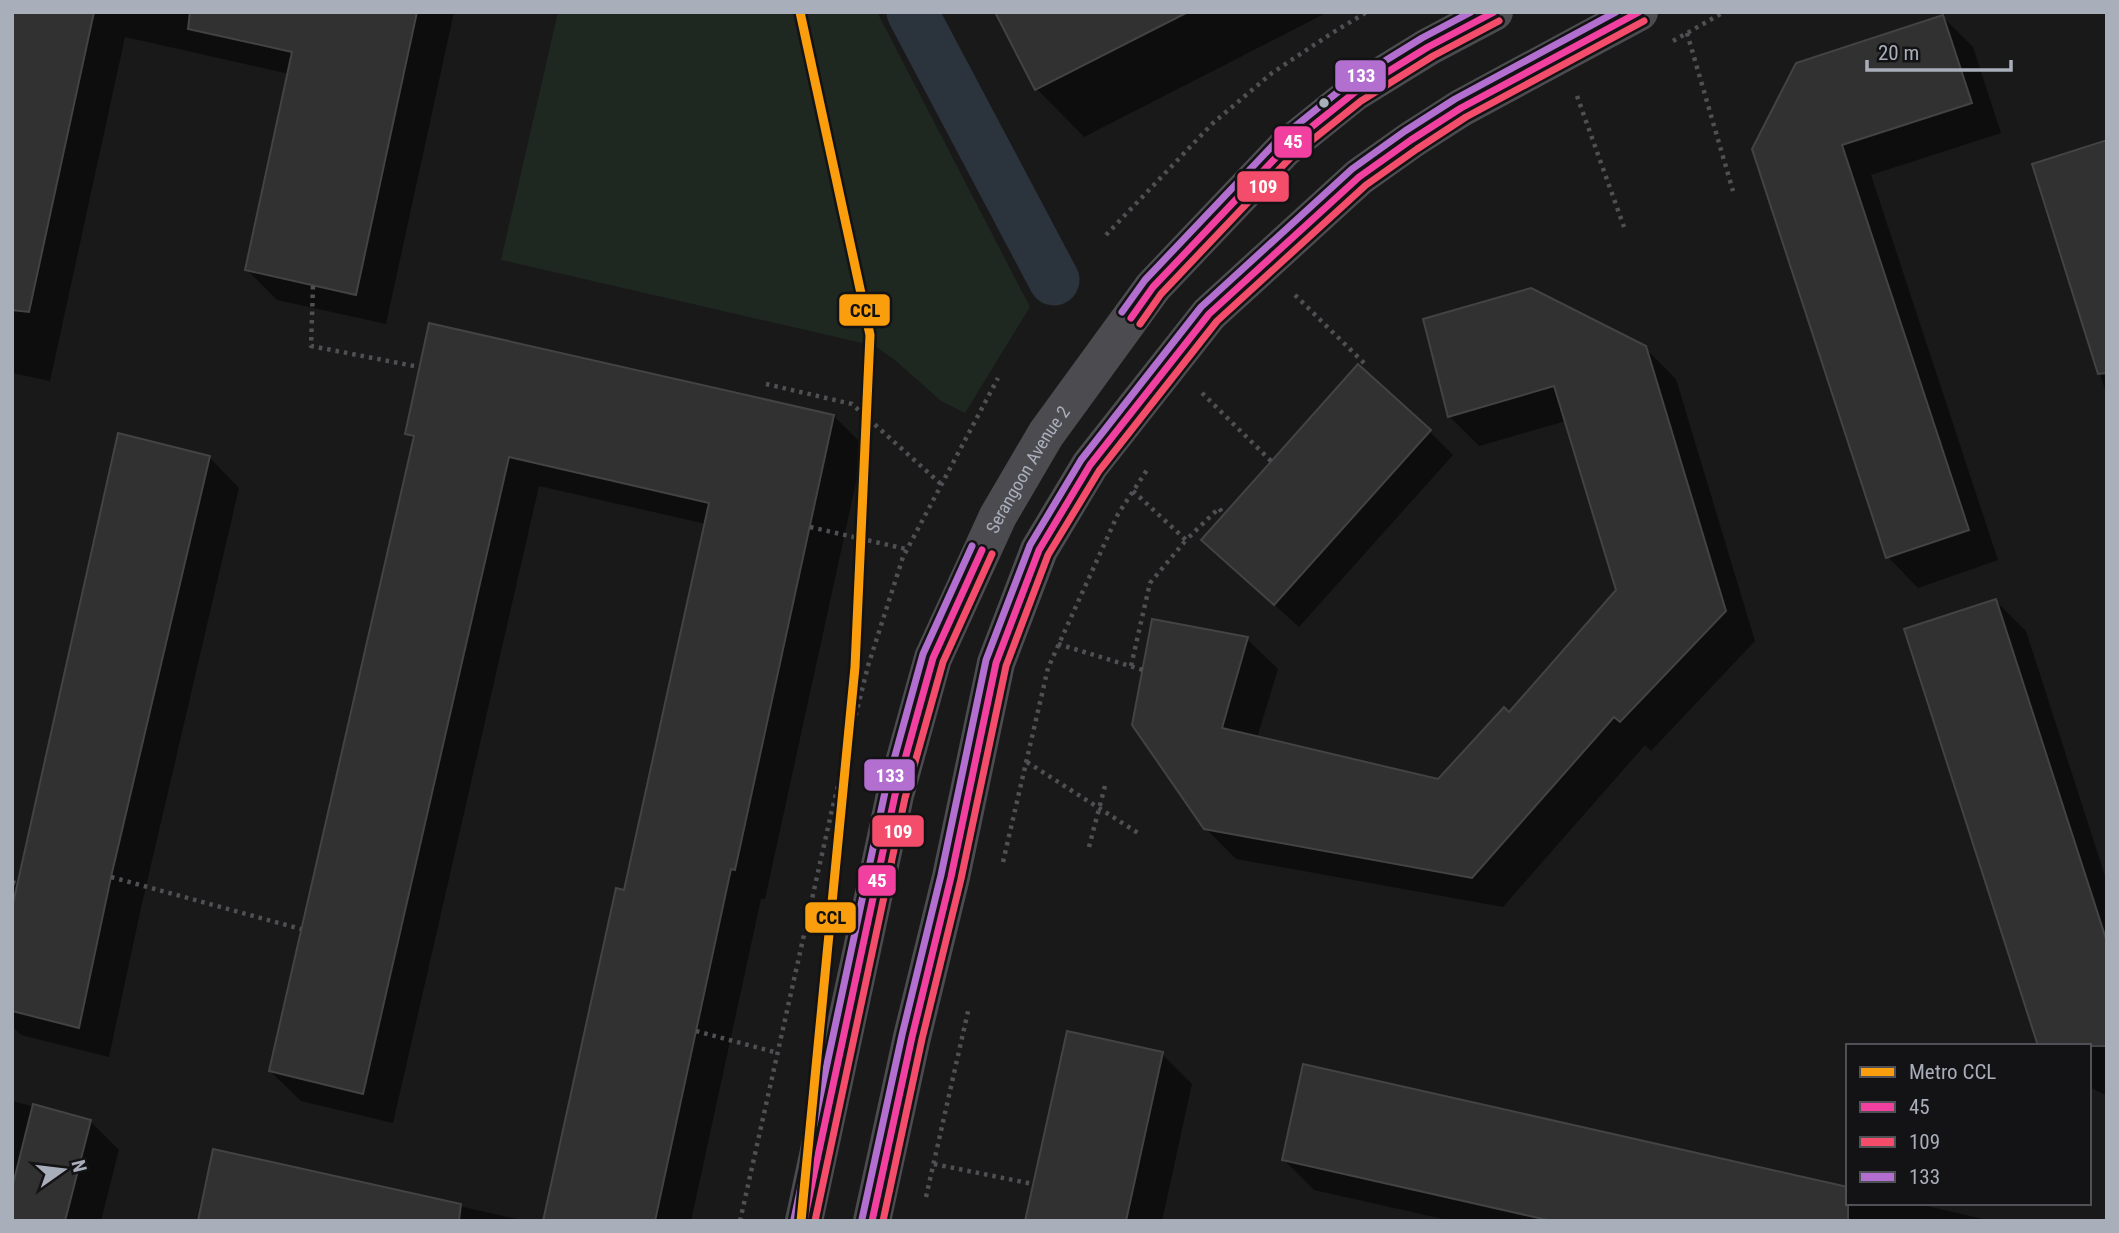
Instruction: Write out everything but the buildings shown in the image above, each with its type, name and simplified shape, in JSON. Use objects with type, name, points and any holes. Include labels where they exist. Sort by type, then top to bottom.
[{"type":"main road","name":"Serangoon Avenue 2","points":[[804,1221],[898,782],[933,658],[998,516],[1046,434],[1153,286],[1284,149],[1355,92],[1428,47],[1494,12]]},
{"type":"main road","points":[[872,1221],[912,1037],[951,877],[996,663],[1039,550],[1090,465],[1209,314],[1359,177],[1461,108],[1639,12]]},
{"type":"path","points":[[1106,235],[1212,124],[1272,73],[1367,12]]},
{"type":"path","points":[[1667,45],[1724,12]]},
{"type":"path","points":[[1688,33],[1733,191]]},
{"type":"path","points":[[1575,92],[1625,227]]},
{"type":"path","points":[[313,286],[311,346],[419,368]]},
{"type":"path","points":[[1285,299],[1292,292],[1364,363]]},
{"type":"path","points":[[766,384],[852,404],[942,485]]},
{"type":"path","points":[[1194,398],[1200,390],[1272,461]]},
{"type":"path","points":[[1002,866],[1048,668],[1118,514],[1148,467]]},
{"type":"path","points":[[1133,491],[1186,540]]},
{"type":"path","points":[[1131,666],[1150,583],[1186,540],[1219,508],[1224,515]]},
{"type":"path","points":[[810,527],[906,549]]},
{"type":"path","points":[[1058,644],[1143,670]]},
{"type":"path","points":[[1027,762],[1138,833]]},
{"type":"path","points":[[1090,847],[1106,782]]},
{"type":"path","points":[[111,877],[301,929]]},
{"type":"path","points":[[926,1198],[971,995]]},
{"type":"path","points":[[696,1031],[778,1053]]},
{"type":"path","points":[[934,1164],[1033,1184]]},
{"type":"shaded area","points":[[558,12],[877,12],[1030,307],[965,413],[941,401],[875,346],[501,260]]},
{"type":"waterway","points":[[912,12],[1054,280]]},
{"type":"metro line","name":"CCL","points":[[800,12],[870,335],[855,667],[801,1221]]},
{"type":"transit line","name":"133","points":[[1122,312],[1145,280],[1277,141],[1349,83],[1422,38],[1471,12]]},
{"type":"transit line","name":"45","points":[[1131,318],[1153,287],[1284,149],[1355,92],[1428,47],[1494,12]]},
{"type":"transit line","name":"133","points":[[862,1219],[902,1035],[941,875],[986,660],[1030,545],[1081,460],[1201,307],[1352,169],[1455,99],[1616,12]]},
{"type":"transit line","name":"45","points":[[872,1221],[912,1037],[951,877],[996,663],[1039,550],[1090,465],[1209,314],[1359,177],[1461,108],[1639,12]]},
{"type":"transit line","name":"109","points":[[1140,324],[1161,294],[1291,157],[1361,101],[1433,56],[1499,21]]},
{"type":"transit line","name":"109","points":[[883,1221],[922,1039],[961,879],[1006,666],[1048,555],[1099,471],[1217,321],[1366,185],[1466,117],[1644,21]]},
{"type":"transit line","name":"133","points":[[794,1219],[885,792],[923,654],[972,546]]},
{"type":"transit line","name":"45","points":[[804,1221],[895,795],[933,658],[982,550]]},
{"type":"transit line","name":"109","points":[[815,1221],[905,798],[943,662],[992,554]]}]
